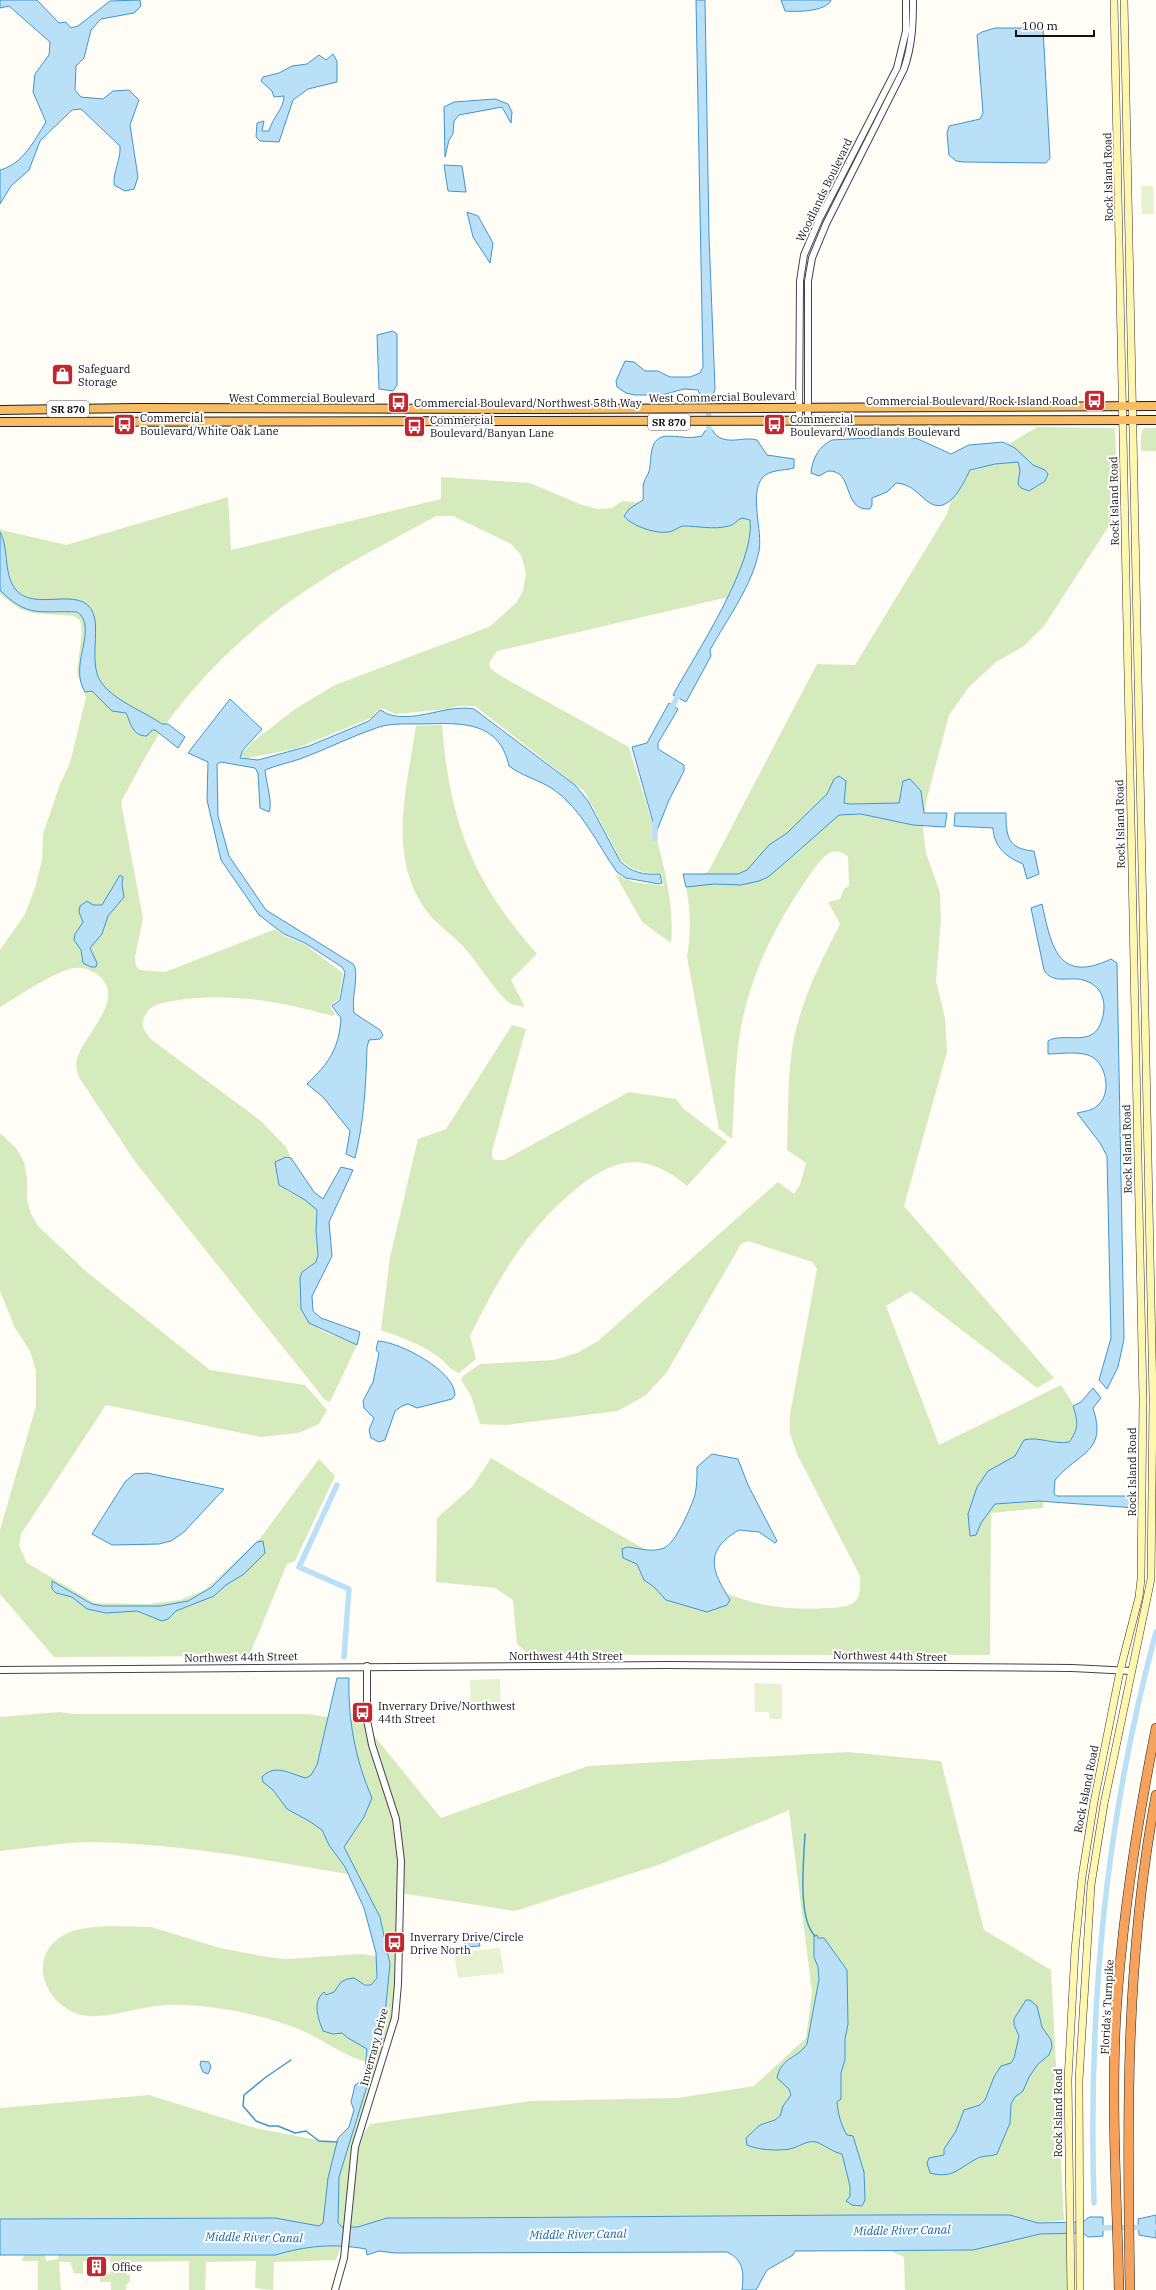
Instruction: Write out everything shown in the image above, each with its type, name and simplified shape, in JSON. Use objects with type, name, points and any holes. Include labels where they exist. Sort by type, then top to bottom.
[{"type":"highway","name":"West Commercial Boulevard","points":[[0,410],[136,408],[555,409],[1156,406]]},
{"type":"highway","name":"West Commercial Boulevard","points":[[0,422],[1156,420]]},
{"type":"highway","name":"Florida's Turnpike","points":[[1118,2290],[1116,2016],[1124,1919],[1138,1816],[1156,1728]]},
{"type":"highway","name":"Florida's Turnpike","points":[[1130,2290],[1127,2107],[1130,2014],[1138,1920],[1156,1795]]},
{"type":"main road","name":"Rock Island Road","points":[[1071,2290],[1069,2235],[1068,2080],[1082,1877],[1094,1802],[1120,1671],[1140,1588],[1143,1556],[1143,1399],[1124,406],[1114,0]]},
{"type":"main road","name":"Rock Island Road","points":[[1080,2290],[1079,2080],[1091,1886],[1104,1804],[1131,1672],[1150,1589],[1153,1556],[1153,1399],[1134,406],[1124,0]]},
{"type":"main road","points":[[1140,1588],[1150,1589]]},
{"type":"street","name":"Woodlands Boulevard","points":[[799,421],[800,281],[804,255],[819,220],[896,68],[906,31],[906,0]]},
{"type":"street","name":"Woodlands Boulevard","points":[[808,421],[808,281],[812,258],[826,224],[904,69],[910,50],[913,32],[913,0]]},
{"type":"street","name":"Northwest 44th Street","points":[[0,1670],[366,1666],[1032,1667],[1131,1672]]},
{"type":"street","name":"Inverrary Drive","points":[[335,2290],[342,2269],[356,2147],[395,2018],[398,1984],[401,1861],[396,1819],[372,1744],[367,1720],[366,1666]]},
{"type":"green space","points":[[1141,186],[1153,186],[1154,214],[1142,214]]},
{"type":"green space","points":[[1037,427],[1115,428],[1118,512],[1044,626],[1024,646],[996,662],[969,687],[949,715],[926,802],[923,829],[926,853],[940,893],[941,919],[936,981],[945,1018],[947,1052],[904,1206],[1054,1378],[1037,1388],[911,1291],[886,1306],[939,1445],[1061,1385],[1087,1426],[1044,1487],[1043,1508],[991,1513],[990,1655],[529,1655],[517,1644],[513,1600],[495,1588],[436,1582],[437,1518],[472,1487],[491,1458],[626,1539],[731,1595],[766,1605],[790,1608],[843,1607],[854,1602],[857,1598],[859,1593],[860,1576],[797,1454],[790,1433],[790,1414],[817,1269],[812,1262],[748,1241],[741,1244],[667,1372],[646,1395],[618,1411],[505,1425],[480,1424],[471,1396],[461,1380],[463,1376],[480,1364],[554,1360],[577,1353],[598,1341],[778,1182],[794,1194],[800,1185],[806,1163],[787,1150],[790,1070],[794,1038],[806,997],[816,972],[840,924],[828,902],[840,899],[844,889],[849,886],[848,857],[837,851],[827,854],[823,858],[797,894],[772,937],[762,960],[753,983],[740,1031],[736,1067],[732,1139],[719,1129],[687,957],[690,937],[690,918],[685,880],[708,872],[817,664],[855,665],[947,514],[961,468],[994,453]]},
{"type":"green space","points":[[1144,428],[1156,428],[1156,451],[1141,451],[1141,434]]},
{"type":"green space","points":[[441,477],[530,483],[582,505],[598,509],[612,508],[622,501],[751,512],[755,538],[730,600],[724,598],[497,651],[489,663],[491,669],[501,676],[629,747],[665,870],[672,920],[671,943],[642,922],[615,874],[634,882],[664,886],[661,873],[639,871],[620,859],[585,792],[475,706],[457,706],[450,709],[395,714],[382,708],[375,712],[373,717],[295,749],[248,758],[243,758],[241,755],[251,743],[295,709],[335,685],[489,627],[516,603],[523,591],[526,573],[521,555],[511,544],[453,516],[436,516],[351,562],[318,582],[265,620],[213,668],[182,703],[149,750],[121,802],[143,918],[135,957],[136,966],[140,970],[165,972],[276,929],[284,936],[304,944],[343,973],[339,999],[331,1005],[330,1008],[335,1012],[333,1016],[274,1002],[213,997],[193,998],[158,1004],[148,1011],[143,1021],[143,1028],[152,1040],[261,1121],[286,1147],[291,1158],[280,1159],[287,1191],[305,1200],[317,1210],[316,1230],[318,1255],[316,1262],[302,1272],[300,1278],[301,1309],[306,1319],[322,1331],[357,1345],[330,1402],[325,1400],[136,1163],[80,1079],[76,1064],[77,1059],[81,1049],[101,1017],[106,1005],[108,994],[106,984],[92,971],[74,968],[63,971],[44,980],[0,1007],[0,950],[25,914],[35,888],[42,860],[43,834],[60,784],[70,763],[86,697],[77,673],[82,631],[80,620],[74,616],[32,613],[20,609],[0,594],[0,528],[2,530],[66,545],[228,497],[231,550],[441,499]]},
{"type":"green space","points":[[442,725],[451,792],[458,821],[468,848],[480,875],[496,901],[537,954],[511,980],[525,1007],[508,1002],[463,946],[430,915],[413,888],[406,866],[403,843],[403,820],[408,773],[416,726]]},
{"type":"green space","points":[[512,1025],[526,1029],[492,1151],[492,1157],[495,1160],[504,1160],[629,1092],[676,1099],[684,1109],[727,1142],[687,1186],[671,1174],[655,1166],[641,1163],[626,1163],[612,1166],[598,1173],[569,1195],[538,1226],[512,1260],[490,1296],[470,1336],[476,1359],[459,1373],[452,1370],[440,1358],[424,1348],[381,1330],[390,1257],[418,1139],[446,1129]]},
{"type":"green space","points":[[0,1133],[16,1148],[24,1162],[27,1178],[27,1199],[31,1214],[38,1226],[88,1273],[210,1370],[305,1385],[327,1410],[319,1424],[298,1433],[261,1437],[106,1405],[21,1534],[19,1545],[27,1563],[95,1603],[149,1604],[180,1600],[205,1590],[261,1537],[319,1459],[335,1476],[295,1561],[287,1564],[249,1656],[54,1657],[0,1594],[0,1530],[36,1406],[36,1371],[30,1351],[15,1328],[0,1291]]},
{"type":"green space","points":[[500,1679],[501,1706],[471,1707],[470,1680]]},
{"type":"green space","points":[[754,1683],[782,1684],[782,1719],[770,1719],[769,1712],[755,1712]]},
{"type":"green space","points":[[60,1712],[73,1714],[306,1714],[362,1721],[441,1818],[588,1766],[848,1752],[941,1761],[984,1930],[1051,1970],[1064,2220],[1038,2223],[1010,2215],[387,2218],[358,2227],[342,2228],[338,2223],[319,2226],[275,2218],[0,2219],[0,2108],[149,2095],[255,2128],[344,2145],[361,2097],[385,2001],[375,1917],[353,1875],[192,1849],[127,1843],[82,1842],[0,1851],[0,1717]],"holes":[[[789,1810],[812,1992],[806,2038],[754,2086],[678,2098],[531,2101],[370,2124],[358,2142],[395,2018],[400,1893],[515,1911],[661,1864]]]},
{"type":"green space","points":[[111,1926],[151,1927],[220,1948],[268,1957],[286,1959],[360,1954],[376,1956],[377,1970],[373,1984],[369,1985],[362,1983],[354,1978],[341,1982],[334,1992],[326,1995],[324,1992],[317,2011],[323,2030],[333,2034],[342,2032],[348,2038],[367,2049],[367,2062],[348,2055],[312,2035],[279,2022],[247,2013],[213,2007],[165,2005],[107,2015],[84,2016],[75,2013],[54,1998],[48,1987],[44,1976],[43,1965],[46,1954],[53,1944],[69,1932],[86,1928]]},
{"type":"green space","points":[[500,1948],[504,1973],[458,1978],[454,1953]]},
{"type":"green space","points":[[1067,2233],[1068,2290],[905,2290],[904,2257],[888,2250],[973,2250],[1040,2234]]},
{"type":"green space","points":[[307,2246],[341,2246],[336,2260],[274,2262],[273,2290],[255,2288],[256,2261],[206,2262],[205,2290],[189,2290],[189,2261],[127,2262],[127,2275],[130,2275],[130,2281],[126,2286],[126,2290],[111,2290],[111,2282],[100,2282],[100,2274],[111,2274],[110,2255],[275,2255]]},
{"type":"green space","points":[[25,2255],[45,2255],[46,2261],[58,2259],[58,2255],[88,2255],[88,2261],[83,2261],[83,2274],[74,2273],[70,2262],[59,2262],[61,2290],[38,2290],[38,2261],[21,2261]]},
{"type":"shaded area","points":[[88,2255],[110,2255],[110,2261],[88,2261]]},
{"type":"water","points":[[0,0],[37,0],[59,23],[66,22],[71,28],[78,26],[110,1],[140,0],[141,6],[134,13],[101,19],[91,30],[84,58],[76,66],[75,90],[81,97],[103,99],[113,91],[129,90],[139,100],[130,125],[138,177],[134,189],[125,191],[114,185],[120,146],[81,109],[72,110],[40,141],[29,170],[11,186],[0,204],[0,170],[15,163],[27,151],[46,122],[33,92],[35,74],[49,55],[50,42],[9,6],[0,8]]},
{"type":"water","points":[[696,0],[705,0],[709,236],[715,389],[712,398],[706,400],[701,398],[698,390],[684,389],[662,395],[635,395],[626,393],[617,387],[616,381],[625,361],[634,362],[645,371],[658,371],[670,377],[690,377],[700,373],[703,367]]},
{"type":"water","points":[[781,0],[831,0],[828,4],[817,9],[785,11]]},
{"type":"water","points":[[995,28],[1043,29],[1050,158],[1046,163],[963,162],[956,161],[949,155],[947,133],[949,126],[980,119],[983,113],[977,35]]},
{"type":"water","points":[[333,54],[337,61],[337,82],[308,89],[293,100],[279,142],[260,141],[256,137],[257,123],[264,121],[262,131],[269,131],[282,105],[284,96],[274,97],[272,91],[261,81],[263,77],[279,73],[292,66],[307,64],[319,55],[326,60]]},
{"type":"water","points":[[495,99],[508,104],[512,112],[511,123],[502,107],[459,115],[454,121],[453,134],[449,140],[445,157],[444,107],[454,102]]},
{"type":"water","points":[[444,165],[462,166],[466,192],[448,191]]},
{"type":"water","points":[[467,212],[478,216],[493,243],[490,263],[473,237]]},
{"type":"water","points":[[393,331],[397,334],[397,385],[393,391],[379,389],[377,335]]},
{"type":"water","points":[[711,429],[722,439],[757,440],[767,455],[794,459],[794,468],[769,473],[762,478],[758,485],[756,504],[760,543],[756,564],[745,590],[710,650],[711,656],[686,702],[673,695],[709,633],[734,584],[744,560],[749,538],[750,520],[742,518],[731,525],[723,527],[712,528],[683,526],[672,531],[660,532],[639,526],[624,516],[629,509],[643,500],[643,484],[648,474],[652,448],[657,440],[666,436],[702,436],[705,431]]},
{"type":"water","points":[[903,436],[918,439],[951,454],[969,445],[1003,442],[1015,448],[1033,465],[1045,470],[1048,474],[1045,481],[1029,491],[1021,488],[1018,484],[1020,470],[1018,462],[995,464],[970,470],[954,497],[942,505],[935,505],[927,501],[910,487],[896,483],[887,492],[872,498],[872,505],[870,509],[861,508],[855,504],[851,498],[846,483],[836,472],[828,471],[819,476],[811,473],[813,463],[820,449],[832,440]]},
{"type":"water","points":[[0,532],[5,547],[10,580],[14,587],[19,593],[28,598],[63,599],[84,602],[91,609],[95,620],[95,663],[99,679],[113,695],[162,724],[168,724],[185,737],[178,748],[155,730],[152,730],[147,736],[138,734],[133,728],[126,713],[112,711],[92,691],[85,692],[81,682],[80,672],[80,661],[85,632],[85,623],[81,615],[77,612],[44,612],[27,609],[10,599],[0,590]]},
{"type":"water","points":[[230,699],[262,729],[243,750],[240,758],[258,760],[309,746],[369,721],[380,710],[390,715],[401,717],[454,709],[474,709],[575,785],[588,801],[620,861],[634,871],[649,874],[660,874],[662,883],[659,884],[626,878],[617,872],[581,817],[572,806],[553,789],[519,773],[509,766],[504,751],[497,740],[487,732],[476,727],[450,724],[400,724],[379,727],[300,759],[265,770],[270,798],[269,812],[260,808],[258,773],[255,768],[221,762],[217,764],[218,816],[229,856],[266,910],[353,964],[356,973],[353,1007],[354,1013],[380,1030],[383,1035],[380,1039],[369,1040],[367,1047],[364,1103],[361,1130],[355,1158],[346,1154],[350,1131],[323,1097],[307,1084],[327,1062],[335,1047],[340,1029],[341,1018],[332,1006],[340,1000],[345,972],[342,967],[305,943],[284,934],[259,915],[221,860],[207,800],[208,762],[188,753]]},
{"type":"water","points":[[669,703],[678,709],[658,743],[658,749],[684,765],[684,771],[669,800],[656,833],[632,747],[647,743]]},
{"type":"water","points":[[839,776],[846,781],[844,803],[850,804],[899,803],[903,781],[910,779],[921,791],[924,813],[947,813],[945,827],[913,825],[861,814],[839,815],[768,877],[759,881],[741,885],[714,884],[686,887],[683,874],[738,874],[747,870],[769,845],[787,833],[827,794],[834,779]]},
{"type":"water","points":[[955,813],[1006,813],[1007,829],[1010,840],[1019,848],[1034,851],[1039,874],[1027,879],[1023,864],[1006,855],[998,846],[993,828],[954,826]]},
{"type":"water","points":[[120,875],[123,877],[122,884],[124,897],[108,916],[102,934],[90,948],[97,963],[96,967],[91,967],[83,963],[81,950],[74,940],[75,934],[83,922],[79,912],[80,906],[87,901],[93,905],[102,905]]},
{"type":"water","points":[[1042,904],[1049,933],[1054,946],[1060,956],[1068,964],[1079,967],[1093,966],[1111,959],[1117,963],[1124,1339],[1118,1367],[1107,1389],[1099,1380],[1111,1338],[1107,1156],[1100,1143],[1077,1113],[1091,1110],[1098,1105],[1105,1094],[1106,1081],[1102,1068],[1094,1058],[1078,1053],[1048,1054],[1048,1041],[1060,1038],[1089,1036],[1095,1033],[1102,1020],[1104,1006],[1101,993],[1091,983],[1078,979],[1057,979],[1048,975],[1044,970],[1031,908]]},
{"type":"water","points":[[286,1157],[291,1158],[314,1192],[323,1199],[341,1167],[353,1170],[329,1222],[332,1256],[312,1296],[313,1311],[321,1318],[360,1332],[357,1345],[309,1323],[301,1309],[300,1278],[302,1272],[316,1262],[318,1255],[316,1230],[317,1210],[305,1200],[279,1185],[275,1162]]},
{"type":"water","points":[[378,1341],[399,1346],[425,1359],[446,1377],[453,1386],[455,1395],[452,1399],[417,1408],[408,1404],[402,1406],[395,1411],[385,1440],[379,1442],[371,1438],[369,1430],[374,1418],[364,1408],[363,1401],[373,1382],[379,1353],[376,1350]]},
{"type":"water","points":[[1093,1388],[1101,1398],[1093,1408],[1097,1423],[1097,1434],[1094,1443],[1081,1457],[1055,1480],[1054,1494],[1057,1496],[1136,1496],[1136,1508],[1038,1501],[995,1504],[981,1523],[976,1535],[970,1536],[968,1514],[977,1487],[988,1471],[1015,1456],[1024,1440],[1035,1439],[1063,1443],[1069,1442],[1075,1433],[1077,1425],[1073,1406],[1081,1402]]},
{"type":"water","points":[[712,1454],[738,1459],[748,1485],[777,1541],[775,1543],[759,1532],[739,1530],[720,1546],[714,1562],[715,1571],[730,1600],[727,1605],[707,1612],[666,1600],[654,1587],[644,1580],[637,1564],[623,1558],[622,1549],[627,1547],[655,1550],[669,1545],[687,1516],[693,1501],[696,1488],[697,1467]]},
{"type":"water","points":[[147,1473],[224,1489],[184,1532],[171,1541],[159,1544],[112,1545],[92,1534],[125,1482],[134,1474]]},
{"type":"water","points":[[263,1541],[265,1553],[244,1574],[226,1585],[214,1596],[176,1611],[168,1619],[162,1621],[137,1611],[106,1613],[87,1609],[72,1597],[56,1593],[52,1589],[52,1581],[92,1604],[103,1606],[160,1606],[188,1601],[212,1587],[257,1542]]},
{"type":"water","points":[[337,1678],[349,1678],[351,1724],[361,1769],[372,1798],[364,1817],[344,1847],[380,1917],[390,1964],[383,2034],[339,2177],[338,2223],[342,2227],[358,2227],[387,2218],[1010,2215],[1038,2223],[1083,2222],[1089,2217],[1103,2217],[1103,2236],[1088,2237],[1083,2233],[1040,2234],[973,2250],[795,2251],[793,2255],[767,2270],[756,2290],[742,2290],[742,2268],[737,2259],[727,2252],[395,2253],[379,2251],[367,2255],[366,2249],[342,2246],[320,2246],[298,2249],[275,2255],[0,2255],[0,2219],[275,2218],[319,2226],[323,2223],[328,2178],[338,2138],[349,2127],[354,2110],[351,2102],[355,2085],[364,2079],[367,2049],[342,2033],[333,2034],[323,2031],[318,2016],[317,2005],[320,1996],[324,1992],[326,1995],[334,1992],[341,1982],[347,1979],[354,1978],[365,1985],[371,1985],[377,1978],[376,1953],[364,1908],[345,1867],[329,1845],[322,1830],[287,1809],[273,1790],[263,1782],[262,1777],[267,1773],[277,1770],[306,1778],[311,1775],[317,1765]]},
{"type":"water","points":[[817,1935],[818,1938],[824,1938],[847,1970],[848,2024],[845,2039],[845,2060],[841,2073],[841,2099],[837,2102],[841,2123],[847,2135],[853,2136],[864,2172],[865,2200],[862,2206],[852,2205],[846,2201],[850,2196],[850,2186],[842,2154],[816,2142],[780,2150],[768,2150],[747,2145],[746,2138],[760,2125],[775,2120],[780,2116],[783,2106],[791,2095],[789,2089],[777,2078],[779,2071],[785,2062],[803,2049],[807,2044],[819,1979],[818,1967],[814,1957],[814,1936]]},
{"type":"water","points":[[478,1937],[480,1946],[465,1947],[465,1939]]},
{"type":"water","points":[[1026,2000],[1030,2000],[1037,2006],[1042,2027],[1051,2040],[1052,2047],[1049,2055],[1038,2064],[1029,2077],[1023,2091],[1015,2097],[1011,2104],[1010,2123],[997,2154],[979,2158],[949,2174],[938,2175],[930,2173],[927,2163],[929,2158],[944,2155],[944,2149],[956,2131],[964,2110],[980,2105],[985,2100],[994,2077],[1001,2066],[1011,2063],[1014,2058],[1019,2036],[1014,2025],[1014,2019]]},
{"type":"water","points":[[201,2061],[209,2062],[211,2067],[208,2074],[203,2072],[200,2065]]},
{"type":"water","points":[[1156,2215],[1156,2238],[1139,2235],[1138,2219]]},
{"type":"waterway","points":[[708,392],[709,436]]},
{"type":"waterway","points":[[670,711],[680,692]]},
{"type":"waterway","points":[[655,823],[655,839]]},
{"type":"waterway","points":[[337,1485],[299,1567],[349,1589],[344,1657]]},
{"type":"waterway","points":[[1094,2203],[1094,2058],[1104,1916],[1112,1845],[1124,1774],[1138,1703],[1156,1632]]},
{"type":"waterway","points":[[805,1834],[803,1872],[804,1902],[809,1927],[815,1936]]},
{"type":"waterway","points":[[291,2060],[266,2077],[244,2095],[243,2106],[256,2121],[269,2126],[278,2126],[295,2133],[306,2131],[319,2141],[337,2142]]},
{"type":"waterway","name":"Middle River Canal","points":[[1096,2228],[1156,2227]]},
{"type":"place","name":"Safeguard Storage","points":[[63,375]]},
{"type":"place","name":"Commercial Boulevard/Rock Island Road","points":[[1094,401]]},
{"type":"place","name":"Commercial Boulevard/Northwest 58th Way","points":[[398,403]]},
{"type":"place","name":"Commercial Boulevard/White Oak Lane","points":[[124,424]]},
{"type":"place","name":"Commercial Boulevard/Woodlands Boulevard","points":[[775,425]]},
{"type":"place","name":"Commercial Boulevard/Banyan Lane","points":[[414,426]]},
{"type":"place","name":"Inverrary Drive/Northwest 44th Street","points":[[362,1712]]},
{"type":"place","name":"Inverrary Drive/Circle Drive North","points":[[394,1943]]},
{"type":"place","name":"Office","points":[[97,2267]]}]
